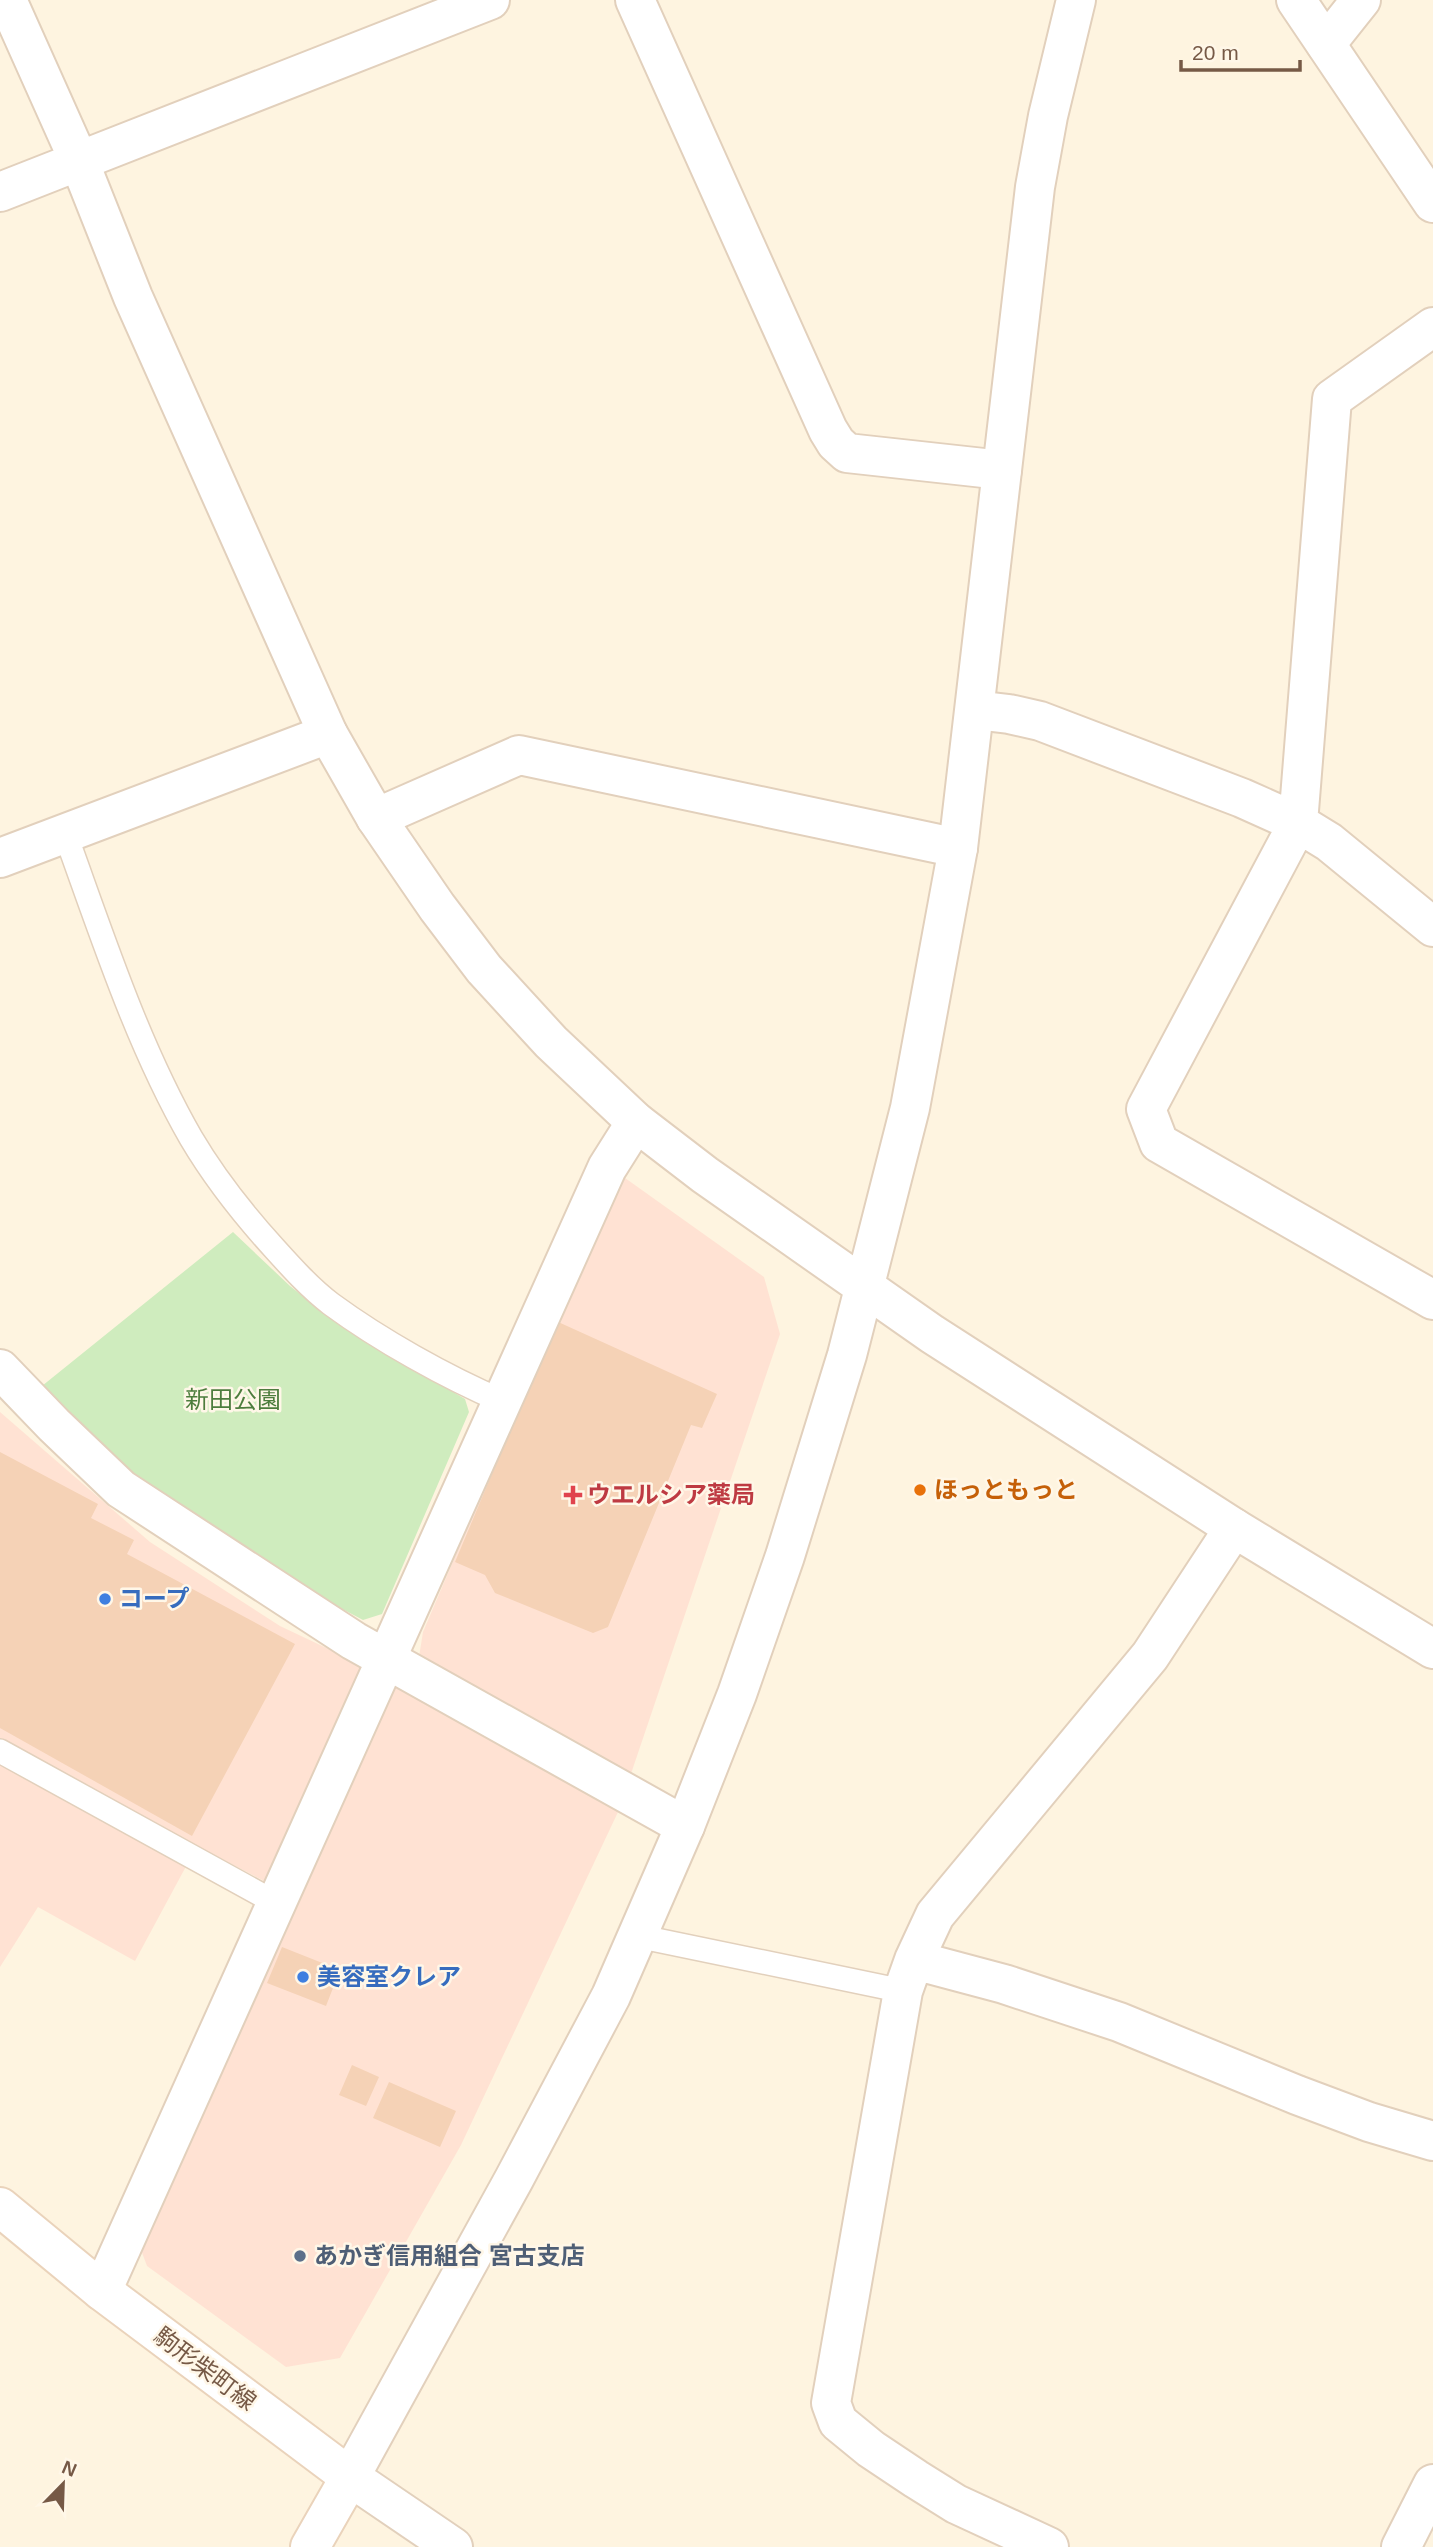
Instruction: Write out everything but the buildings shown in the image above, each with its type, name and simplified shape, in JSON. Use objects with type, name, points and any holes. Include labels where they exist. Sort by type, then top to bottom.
[{"type":"street","points":[[7,0],[79,161],[133,297],[328,734],[376,818],[437,907],[484,969],[551,1042],[636,1122],[705,1175],[932,1334],[1234,1528],[1433,1649]]},
{"type":"street","points":[[0,192],[491,0]]},
{"type":"street","points":[[635,0],[836,443],[847,453],[1002,470]]},
{"type":"street","points":[[310,2547],[514,2179],[611,1996],[685,1826],[737,1694],[786,1556],[865,1286],[909,1108],[958,848],[1035,187],[1048,116],[1076,0]]},
{"type":"street","points":[[1296,0],[1433,203]]},
{"type":"street","points":[[1326,44],[1361,0]]},
{"type":"street","points":[[1433,327],[1332,399],[1298,823],[1146,1109],[1159,1143],[1433,1300]]},
{"type":"street","points":[[975,710],[1009,713],[1041,721],[1242,798],[1298,823],[1329,842],[1433,927]]},
{"type":"street","points":[[0,858],[328,734]]},
{"type":"street","points":[[376,818],[519,755],[958,848]]},
{"type":"street","points":[[102,2291],[607,1168],[636,1122]]},
{"type":"street","points":[[0,1368],[54,1426],[121,1489],[343,1634],[685,1826]]},
{"type":"street","points":[[1049,2547],[956,2504],[916,2479],[871,2449],[838,2422],[831,2403],[909,1975],[934,1915],[1150,1656],[1234,1528]]},
{"type":"street","points":[[909,1975],[1004,1984],[1119,2022],[1369,2122],[1433,2141]]},
{"type":"street","name":"駒形柴町線","points":[[0,2207],[102,2291],[350,2477],[453,2547]]},
{"type":"street","points":[[1401,2547],[1433,2484]]},
{"type":"lane","points":[[65,833],[132,1012],[170,1097],[192,1139],[251,1222],[297,1273],[331,1303],[390,1342],[502,1401]]},
{"type":"lane","points":[[0,1751],[276,1903]]},
{"type":"lane","points":[[637,1936],[909,1975]]},
{"type":"shaded area","points":[[618,1173],[764,1277],[780,1334],[618,1812],[461,2145],[340,2358],[286,2367],[147,2266],[141,2250],[297,1898],[197,1846],[135,1961],[38,1907],[0,1967],[0,1412],[150,1542],[280,1626],[337,1653],[419,1657],[423,1632]]},
{"type":"green space","name":"新田公園","points":[[233,1232],[290,1286],[334,1321],[465,1399],[469,1412],[382,1614],[363,1620],[273,1572],[176,1513],[37,1390]]},
{"type":"place","name":"ほっともっと","points":[[920,1490]]},
{"type":"place","name":"ウエルシア薬局","points":[[573,1495]]},
{"type":"place","name":"コープ","points":[[105,1599]]},
{"type":"place","name":"美容室クレア","points":[[303,1977]]},
{"type":"place","name":"あかぎ信用組合 宮古支店","points":[[300,2256]]}]
